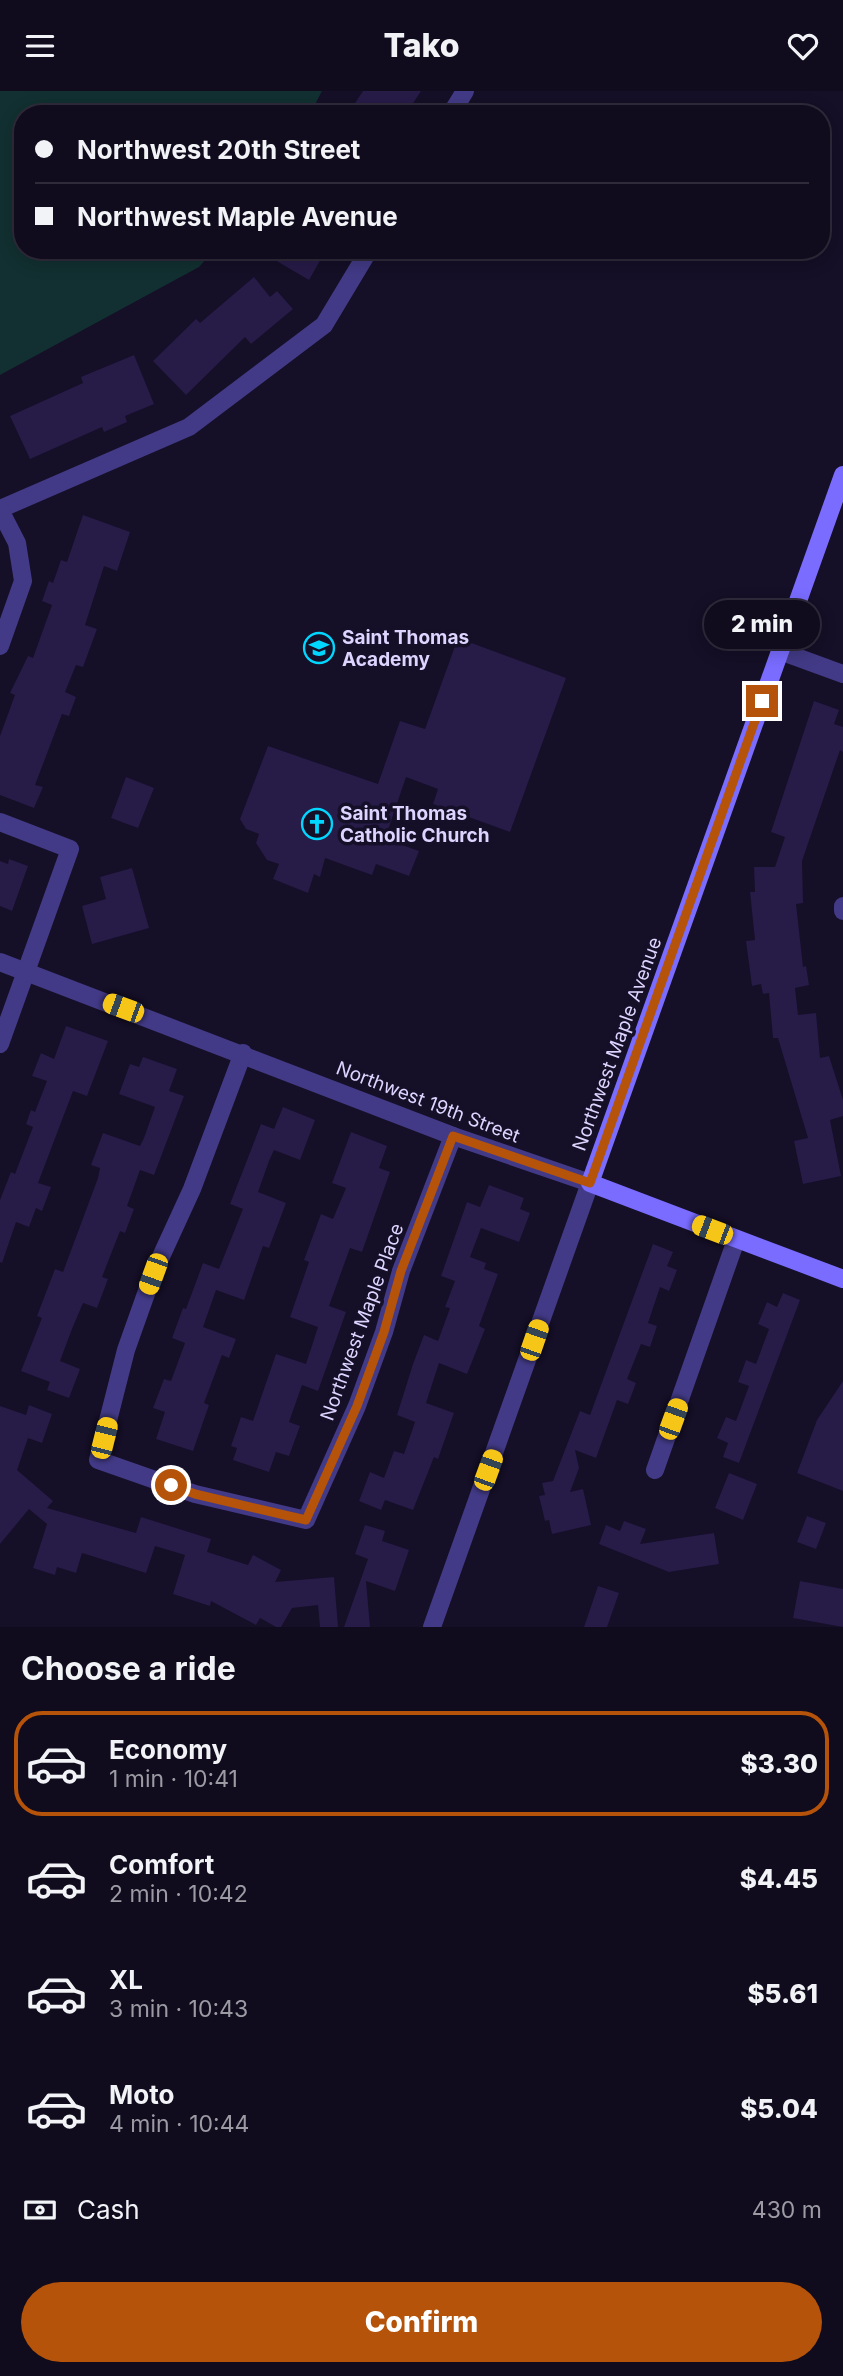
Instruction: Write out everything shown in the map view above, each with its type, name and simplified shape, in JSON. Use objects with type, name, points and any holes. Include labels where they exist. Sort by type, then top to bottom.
[{"type":"main road","name":"Northwest Maple Avenue","points":[[590,1183],[843,475]]},
{"type":"main road","name":"Northwest 19th Street","points":[[590,1183],[843,1279]]},
{"type":"street","points":[[0,646],[23,581],[17,543],[0,509],[189,427],[324,325],[364,259]]},
{"type":"street","points":[[780,651],[843,674]]},
{"type":"street","points":[[0,822],[70,849],[0,1044]]},
{"type":"street","name":"Northwest 19th Street","points":[[0,962],[243,1053],[453,1136],[590,1183]]},
{"type":"street","name":"Northwest Maple Place","points":[[243,1053],[192,1189],[153,1274],[126,1350],[98,1460],[195,1494],[306,1520],[357,1406],[384,1332],[401,1271],[453,1136]]},
{"type":"street","name":"Northwest Maple Avenue","points":[[432,1627],[590,1183]]},
{"type":"street","points":[[655,1470],[736,1240]]},
{"type":"green space","points":[[0,91],[322,91],[315,105],[14,105],[14,259],[206,259],[199,267],[0,375]]},
{"type":"building","points":[[363,91],[421,91],[412,105],[354,105]]},
{"type":"building","points":[[273,259],[321,259],[309,280]]},
{"type":"building","points":[[254,277],[270,297],[277,291],[293,309],[251,344],[245,337],[186,395],[153,361],[196,319],[200,323]]},
{"type":"building","points":[[134,355],[154,404],[125,416],[127,422],[104,432],[102,427],[30,459],[10,416],[83,383],[81,377]]},
{"type":"building","points":[[83,515],[130,532],[117,571],[104,566],[85,625],[97,629],[83,667],[76,665],[65,692],[76,697],[69,716],[62,714],[35,785],[43,787],[34,808],[0,795],[0,736],[15,695],[10,693],[28,656],[33,658],[52,605],[42,601],[49,581],[53,583],[61,560],[67,562]]},
{"type":"building","points":[[458,638],[566,678],[510,832],[433,804],[438,789],[406,777],[385,839],[419,851],[409,876],[376,864],[372,875],[325,858],[320,877],[314,874],[308,893],[273,879],[279,864],[267,860],[256,843],[259,834],[246,829],[240,819],[268,746],[378,784],[400,721],[425,729]]},
{"type":"building","points":[[814,701],[839,710],[834,724],[843,727],[843,752],[840,750],[802,861],[803,903],[796,904],[803,967],[806,966],[809,985],[795,988],[798,1015],[816,1013],[820,1058],[829,1056],[843,1100],[843,1116],[830,1120],[841,1176],[803,1184],[794,1141],[808,1138],[778,1038],[773,1038],[769,993],[763,994],[761,984],[752,986],[746,941],[755,940],[750,892],[755,892],[754,867],[775,867],[785,837],[771,832]]},
{"type":"building","points":[[126,777],[154,788],[138,828],[111,818]]},
{"type":"building","points":[[9,859],[28,866],[12,911],[0,906],[0,861],[8,864]]},
{"type":"building","points":[[132,868],[149,928],[92,944],[82,906],[106,899],[100,877]]},
{"type":"building","points":[[66,1026],[108,1041],[87,1096],[73,1091],[38,1183],[51,1187],[42,1211],[36,1208],[29,1227],[16,1222],[2,1263],[0,1200],[11,1172],[15,1174],[33,1127],[26,1124],[31,1110],[35,1112],[47,1081],[32,1076],[41,1053],[54,1059]]},
{"type":"building","points":[[143,1057],[177,1069],[169,1091],[184,1096],[154,1175],[140,1170],[127,1206],[134,1209],[125,1233],[120,1231],[102,1277],[108,1279],[97,1308],[83,1303],[72,1329],[60,1361],[80,1369],[69,1398],[47,1390],[50,1382],[21,1371],[42,1318],[37,1316],[55,1269],[63,1272],[98,1178],[100,1168],[91,1165],[103,1133],[140,1146],[144,1138],[155,1107],[119,1094],[130,1064],[139,1067]]},
{"type":"building","points":[[283,1107],[315,1120],[300,1160],[274,1150],[269,1161],[258,1192],[286,1203],[269,1248],[263,1246],[244,1300],[216,1290],[203,1327],[236,1339],[229,1358],[222,1355],[204,1403],[209,1405],[193,1451],[156,1439],[165,1412],[153,1408],[164,1379],[171,1381],[185,1343],[172,1338],[203,1263],[219,1269],[243,1209],[230,1204],[261,1124],[274,1129]]},
{"type":"building","points":[[351,1132],[387,1146],[379,1168],[390,1172],[362,1252],[350,1248],[329,1306],[346,1312],[318,1391],[302,1385],[289,1422],[300,1426],[289,1456],[276,1452],[269,1472],[233,1460],[237,1448],[231,1446],[241,1417],[253,1421],[276,1354],[306,1364],[318,1327],[290,1317],[309,1262],[304,1260],[321,1214],[333,1219],[346,1188],[332,1183]]},
{"type":"building","points":[[489,1185],[524,1198],[520,1209],[530,1213],[519,1242],[481,1228],[470,1257],[486,1263],[484,1269],[498,1274],[479,1326],[485,1329],[467,1374],[439,1363],[426,1403],[454,1413],[438,1459],[434,1457],[413,1510],[385,1500],[381,1510],[359,1501],[370,1472],[384,1478],[394,1451],[404,1454],[415,1422],[397,1415],[413,1364],[424,1335],[438,1341],[450,1308],[445,1307],[455,1281],[441,1276],[467,1202],[480,1207]]},
{"type":"building","points":[[653,1244],[673,1252],[667,1266],[677,1270],[669,1291],[660,1287],[648,1323],[657,1326],[650,1347],[641,1344],[627,1379],[636,1383],[628,1404],[617,1400],[596,1458],[575,1450],[579,1468],[570,1492],[583,1489],[591,1525],[552,1534],[549,1520],[545,1521],[539,1496],[545,1495],[542,1483],[553,1481],[580,1411],[590,1415]]},
{"type":"building","points":[[783,1293],[800,1300],[739,1463],[723,1457],[728,1443],[717,1438],[726,1417],[736,1421],[749,1386],[738,1382],[746,1360],[756,1364],[769,1329],[758,1324],[767,1302],[777,1307]]},
{"type":"building","points":[[843,1381],[843,1491],[797,1473],[817,1420]]},
{"type":"building","points":[[29,1405],[52,1414],[42,1443],[28,1438],[17,1470],[53,1501],[47,1508],[136,1533],[141,1517],[211,1539],[207,1552],[248,1565],[253,1555],[281,1570],[275,1582],[334,1577],[338,1627],[320,1627],[318,1605],[292,1608],[281,1627],[276,1627],[260,1618],[256,1625],[211,1601],[210,1606],[173,1594],[185,1555],[155,1546],[146,1573],[82,1553],[76,1573],[57,1567],[55,1575],[33,1568],[47,1524],[29,1509],[0,1544],[0,1406],[26,1415]]},
{"type":"building","points":[[729,1473],[757,1484],[743,1520],[715,1508]]},
{"type":"building","points":[[807,1516],[826,1523],[816,1549],[797,1542]]},
{"type":"building","points":[[624,1521],[646,1529],[640,1544],[714,1533],[719,1564],[669,1572],[599,1544],[606,1525],[620,1531]]},
{"type":"building","points":[[365,1525],[385,1531],[382,1541],[409,1550],[395,1591],[366,1581],[370,1627],[344,1627],[368,1559],[355,1554]]},
{"type":"building","points":[[800,1581],[843,1589],[843,1627],[793,1618]]},
{"type":"building","points":[[598,1586],[619,1593],[607,1627],[584,1627]]},
{"type":"place","name":"Saint Thomas Academy","points":[[319,648]]},
{"type":"place","name":"Saint Thomas Catholic Church","points":[[317,824]]},
{"type":"route","points":[[171,1485],[195,1494],[306,1520],[357,1406],[384,1332],[401,1271],[453,1136],[590,1183],[762,701]]}]
